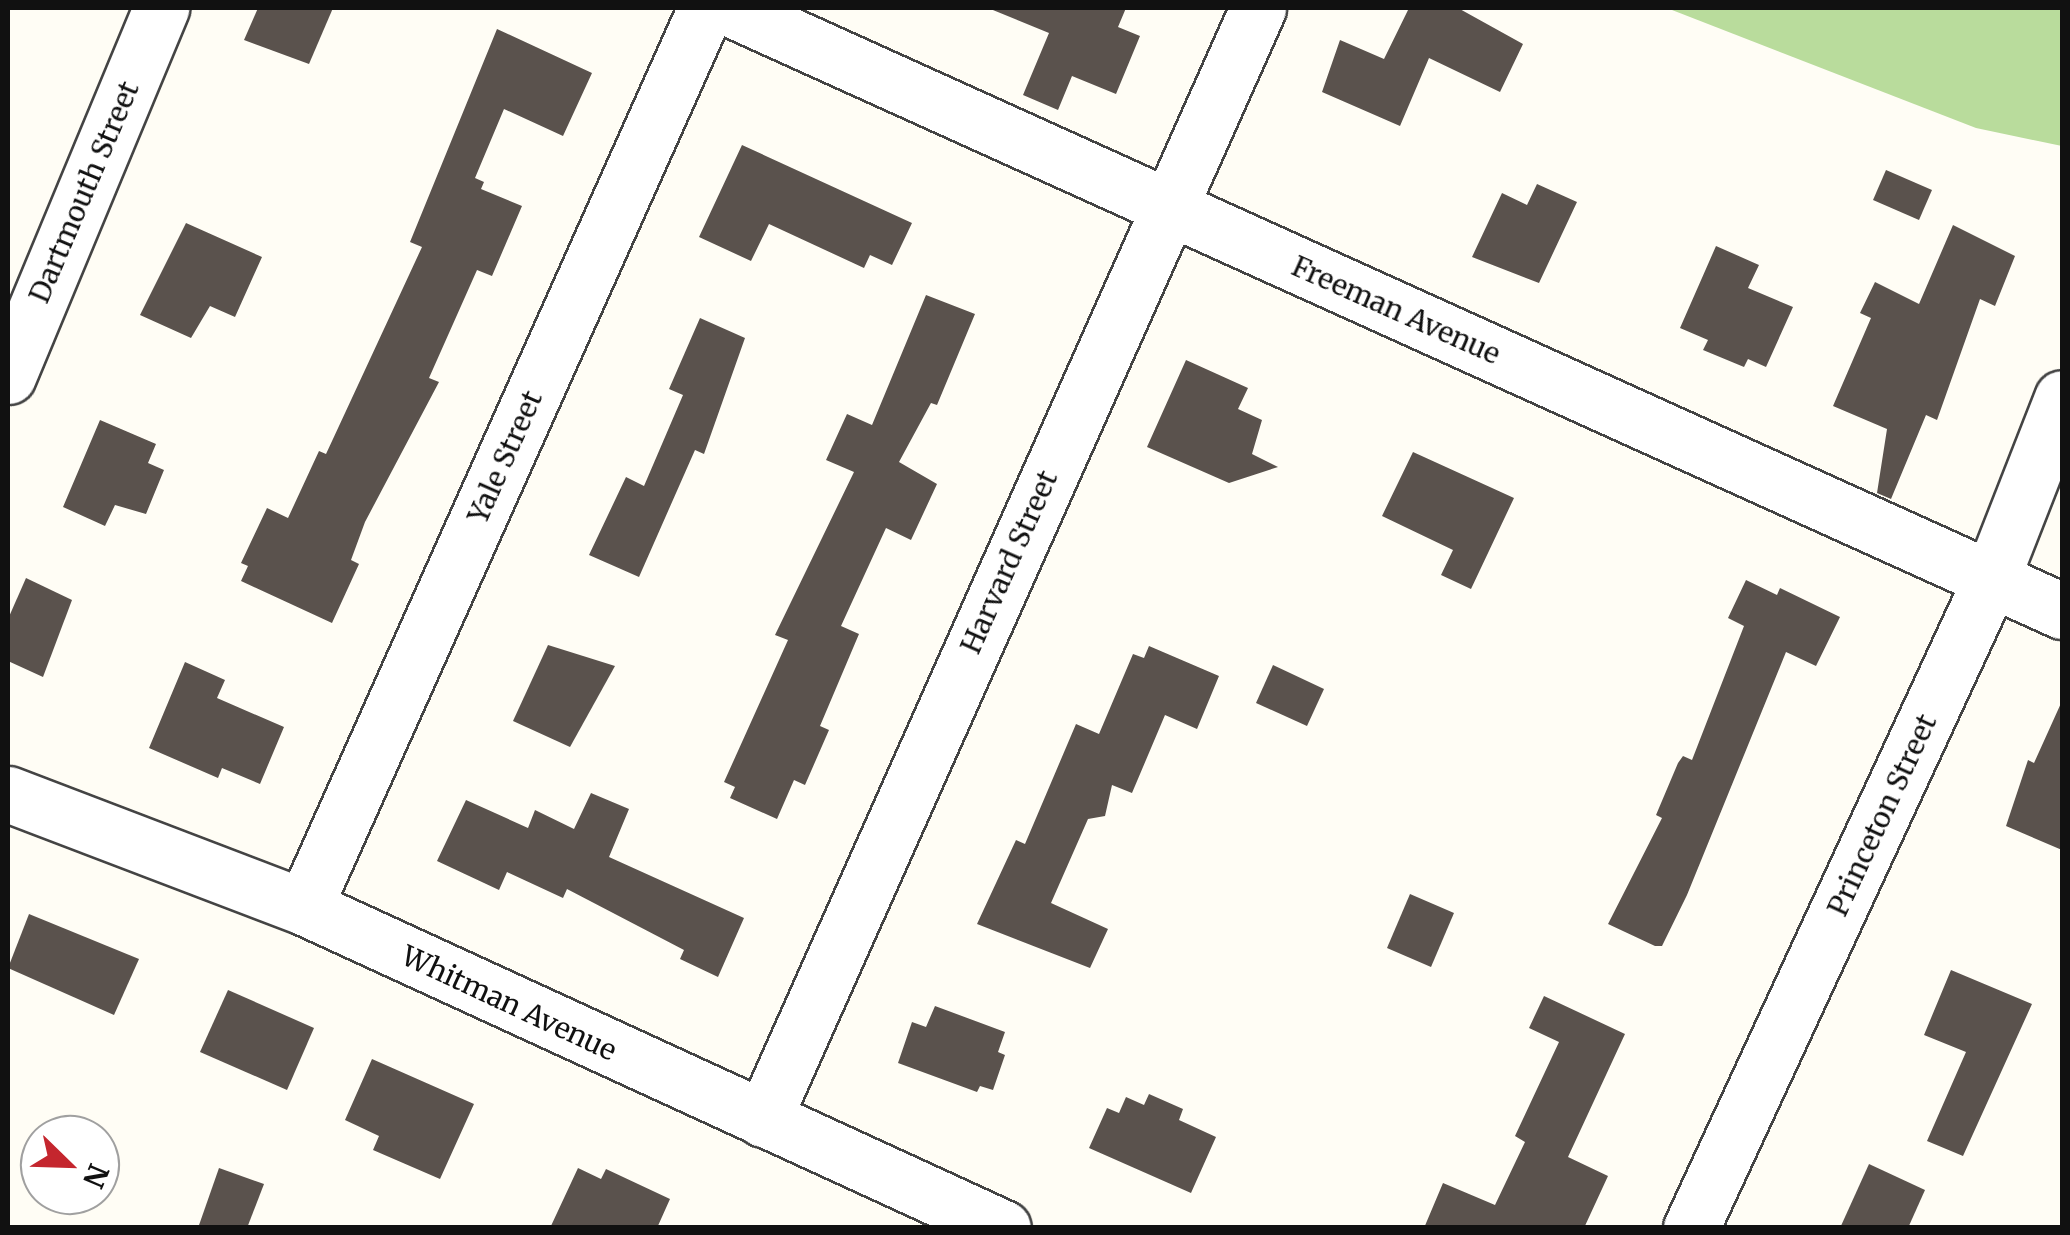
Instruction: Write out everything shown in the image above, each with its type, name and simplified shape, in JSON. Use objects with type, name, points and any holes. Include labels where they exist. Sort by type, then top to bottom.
[{"type":"street","name":"Dartmouth Street","points":[[8,376],[161,8]]},
{"type":"street","name":"Yale Street","points":[[304,908],[706,8]]},
{"type":"street","name":"Freeman Avenue","points":[[729,8],[2062,611]]},
{"type":"street","name":"Harvard Street","points":[[763,1119],[1258,8]]},
{"type":"street","name":"Princeton Street","points":[[1691,1228],[1992,577],[2062,398]]},
{"type":"street","name":"Whitman Avenue","points":[[8,794],[304,908],[1003,1228]]},
{"type":"green space","points":[[2062,8],[2062,146],[1976,128],[1672,10]]},
{"type":"building","points":[[258,8],[333,8],[309,64],[244,40]]},
{"type":"building","points":[[988,8],[1126,8],[1118,27],[1140,36],[1116,94],[1072,76],[1058,110],[1023,95],[1049,33]]},
{"type":"building","points":[[1409,8],[1458,8],[1523,44],[1500,92],[1429,58],[1400,126],[1322,92],[1340,40],[1384,59]]},
{"type":"building","points":[[497,29],[592,73],[563,136],[504,109],[475,178],[484,182],[481,189],[522,206],[492,276],[477,270],[429,378],[439,382],[365,522],[351,560],[359,564],[332,623],[241,581],[248,566],[241,563],[267,508],[288,518],[319,451],[326,454],[422,247],[410,242]]},
{"type":"building","points":[[742,145],[912,223],[892,265],[870,255],[864,268],[769,224],[751,261],[699,237]]},
{"type":"building","points":[[1886,170],[1932,190],[1919,220],[1873,200]]},
{"type":"building","points":[[1537,184],[1577,202],[1539,283],[1472,257],[1502,193],[1527,205]]},
{"type":"building","points":[[186,223],[262,257],[235,317],[210,306],[191,338],[140,315]]},
{"type":"building","points":[[1953,225],[2015,256],[1995,306],[1980,299],[1937,420],[1926,415],[1891,499],[1877,493],[1887,429],[1833,406],[1871,318],[1860,313],[1875,282],[1919,304]]},
{"type":"building","points":[[1716,246],[1759,265],[1748,288],[1793,307],[1766,367],[1748,359],[1744,367],[1703,350],[1708,340],[1680,328]]},
{"type":"building","points":[[926,295],[975,314],[937,405],[931,403],[899,462],[937,484],[911,540],[886,528],[841,626],[859,634],[820,726],[829,730],[805,785],[794,780],[777,819],[730,798],[735,787],[724,782],[788,640],[775,635],[854,472],[826,460],[847,414],[872,425]]},
{"type":"building","points":[[700,318],[745,338],[704,454],[695,450],[639,577],[589,555],[626,477],[644,486],[683,395],[669,389]]},
{"type":"building","points":[[1186,360],[1248,388],[1238,409],[1262,420],[1252,454],[1278,467],[1229,483],[1147,447]]},
{"type":"building","points":[[100,420],[156,444],[148,463],[164,470],[146,514],[115,505],[105,526],[63,507]]},
{"type":"building","points":[[1413,452],[1514,498],[1471,589],[1441,575],[1453,550],[1382,516]]},
{"type":"building","points":[[26,578],[72,600],[43,677],[8,661],[8,619]]},
{"type":"building","points":[[1746,580],[1777,595],[1780,588],[1840,617],[1816,666],[1786,652],[1687,895],[1662,946],[1655,946],[1608,924],[1662,818],[1656,815],[1678,763],[1683,756],[1692,760],[1744,626],[1728,618]]},
{"type":"building","points":[[548,645],[615,666],[570,747],[513,721]]},
{"type":"building","points":[[1149,646],[1219,676],[1197,729],[1165,715],[1132,793],[1112,785],[1105,816],[1088,819],[1051,903],[1108,929],[1090,968],[977,924],[1016,840],[1025,844],[1076,724],[1099,734],[1133,654],[1144,658]]},
{"type":"building","points":[[185,662],[225,680],[217,698],[284,727],[260,784],[222,768],[218,778],[149,748]]},
{"type":"building","points":[[1273,665],[1324,689],[1307,726],[1256,703]]},
{"type":"building","points":[[2062,701],[2062,850],[2006,826],[2028,760],[2034,763]]},
{"type":"building","points":[[591,793],[629,809],[609,857],[744,918],[718,977],[680,959],[684,950],[567,889],[563,898],[507,872],[499,890],[437,861],[466,800],[528,828],[535,810],[574,829]]},
{"type":"building","points":[[1410,894],[1454,913],[1431,967],[1387,948]]},
{"type":"building","points":[[29,914],[139,959],[114,1015],[8,968]]},
{"type":"building","points":[[1951,970],[2032,1004],[1963,1156],[1927,1141],[1966,1052],[1924,1035]]},
{"type":"building","points":[[228,990],[314,1028],[287,1090],[200,1052]]},
{"type":"building","points":[[1544,996],[1625,1034],[1568,1157],[1608,1176],[1584,1228],[1424,1228],[1443,1183],[1495,1205],[1525,1142],[1515,1136],[1559,1042],[1529,1028]]},
{"type":"building","points":[[935,1006],[1005,1032],[998,1052],[1005,1055],[993,1090],[980,1086],[977,1092],[898,1063],[912,1022],[926,1027]]},
{"type":"building","points":[[372,1059],[474,1104],[440,1179],[373,1150],[379,1136],[345,1120]]},
{"type":"building","points":[[1149,1094],[1183,1109],[1179,1120],[1216,1137],[1191,1193],[1089,1148],[1107,1108],[1119,1113],[1126,1097],[1144,1105]]},
{"type":"building","points":[[1869,1164],[1925,1190],[1908,1228],[1840,1228]]},
{"type":"building","points":[[219,1168],[264,1184],[247,1228],[198,1228]]},
{"type":"building","points":[[578,1168],[601,1179],[606,1169],[670,1199],[657,1228],[550,1228]]}]
